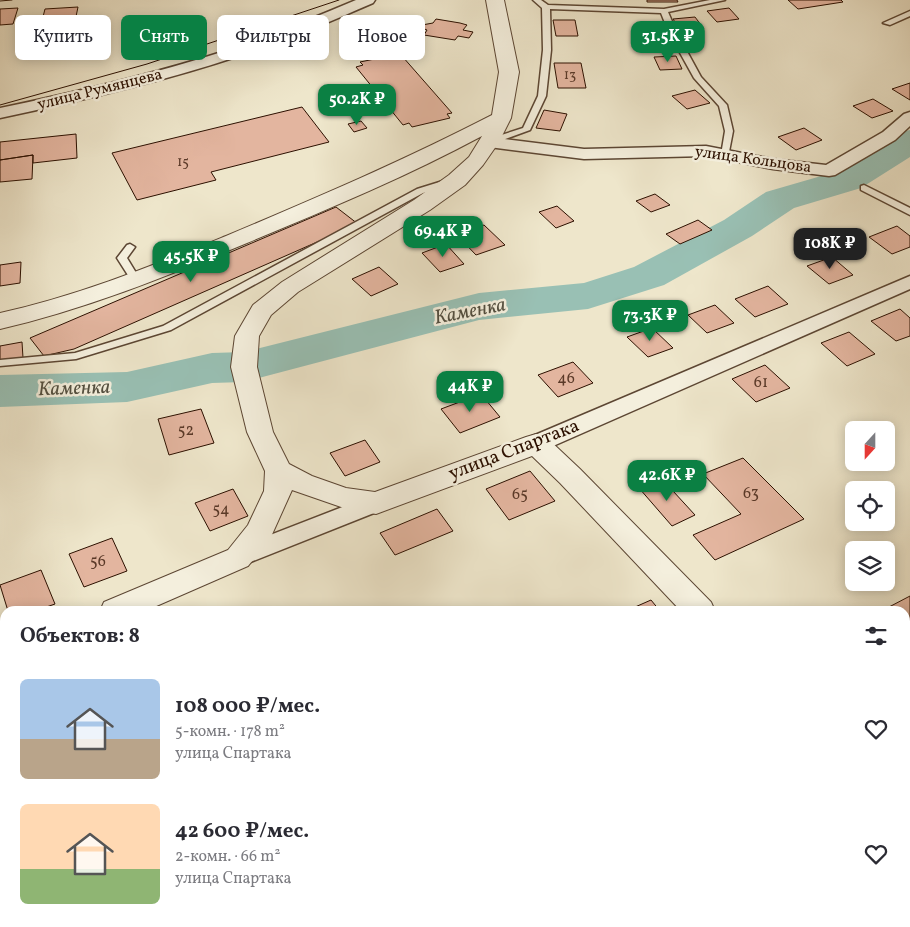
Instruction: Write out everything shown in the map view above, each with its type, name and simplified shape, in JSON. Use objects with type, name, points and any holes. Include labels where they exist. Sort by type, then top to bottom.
[{"type":"street","name":"улица Румянцева","points":[[0,113],[95,93],[187,68],[266,42],[368,0]]},
{"type":"street","points":[[238,558],[260,532],[278,491],[279,471],[260,432],[250,396],[244,367],[247,336],[262,310],[290,287],[422,205],[457,180],[476,161],[489,142],[501,118],[510,72],[495,0]]},
{"type":"street","name":"улица Кольцова","points":[[489,142],[584,154],[706,151],[773,164],[829,171],[889,136],[910,117]]},
{"type":"street","points":[[0,321],[41,313],[136,281],[312,208],[448,147],[501,118]]},
{"type":"street","name":"улица Спартака","points":[[127,606],[238,558],[376,503],[536,444],[910,282]]},
{"type":"street","points":[[536,444],[577,483],[695,606]]},
{"type":"street","points":[[279,471],[302,483],[344,498],[376,503]]},
{"type":"lane","points":[[537,0],[546,7],[664,11],[721,0]]},
{"type":"lane","points":[[489,142],[526,130],[542,96],[547,50],[546,7]]},
{"type":"lane","points":[[664,11],[673,33],[698,78],[723,105],[729,131],[725,155]]},
{"type":"lane","points":[[888,23],[910,13]]},
{"type":"lane","points":[[0,363],[76,356],[167,328],[420,191],[457,180]]},
{"type":"lane","points":[[864,188],[910,212]]},
{"type":"lane","points":[[130,247],[122,258],[136,281]]},
{"type":"building","points":[[647,0],[677,0],[678,2],[647,2]]},
{"type":"building","points":[[788,0],[841,0],[843,2],[798,9]]},
{"type":"building","points":[[78,7],[76,15],[43,15],[45,9]]},
{"type":"building","points":[[18,8],[13,24],[0,25],[0,9]]},
{"type":"building","points":[[729,8],[739,19],[717,22],[707,11]]},
{"type":"building","points":[[695,17],[704,29],[681,31],[673,19]]},
{"type":"building","points":[[436,19],[460,23],[467,25],[463,30],[473,32],[469,38],[458,36],[455,40],[425,35],[427,30],[425,29],[425,24],[433,23]]},
{"type":"building","points":[[553,20],[575,20],[578,36],[556,36]]},
{"type":"building","points":[[676,56],[682,69],[660,70],[654,57]]},
{"type":"building","points":[[370,60],[406,60],[452,113],[447,114],[450,118],[412,127],[409,123],[403,125],[356,67],[363,65],[360,62]]},
{"type":"building","points":[[554,63],[581,63],[586,88],[558,88]]},
{"type":"building","points":[[910,83],[910,100],[892,89]]},
{"type":"building","points":[[695,90],[710,103],[687,109],[672,96]]},
{"type":"building","points":[[873,99],[893,111],[872,118],[853,106]]},
{"type":"building","points":[[302,107],[329,142],[211,172],[216,180],[137,200],[112,153]]},
{"type":"building","points":[[544,110],[567,114],[560,131],[536,128]]},
{"type":"building","points":[[361,121],[367,128],[354,132],[348,124]]},
{"type":"building","points":[[804,128],[822,140],[796,150],[778,137]]},
{"type":"building","points":[[76,134],[77,158],[33,163],[33,155],[0,160],[0,142]]},
{"type":"building","points":[[33,155],[32,179],[0,182],[0,160]]},
{"type":"building","points":[[655,194],[670,205],[651,212],[636,201]]},
{"type":"building","points":[[557,206],[574,221],[556,228],[539,212]]},
{"type":"building","points":[[336,207],[358,224],[74,349],[44,356],[30,338]]},
{"type":"building","points":[[698,220],[712,230],[680,244],[666,234]]},
{"type":"building","points":[[484,225],[505,245],[476,255],[456,234]]},
{"type":"building","points":[[897,226],[910,236],[910,247],[892,254],[869,237]]},
{"type":"building","points":[[446,244],[464,264],[440,272],[422,253]]},
{"type":"building","points":[[832,257],[853,275],[829,284],[807,266]]},
{"type":"building","points":[[21,262],[20,283],[0,286],[0,265]]},
{"type":"building","points":[[379,267],[398,284],[371,296],[352,279]]},
{"type":"building","points":[[768,286],[788,304],[755,317],[735,299]]},
{"type":"building","points":[[715,305],[734,323],[707,333],[688,315]]},
{"type":"building","points":[[900,309],[910,318],[910,336],[896,341],[871,321]]},
{"type":"building","points":[[652,328],[673,348],[648,357],[627,337]]},
{"type":"building","points":[[849,332],[875,354],[847,366],[821,343]]},
{"type":"building","points":[[22,342],[23,358],[0,362],[0,346]]},
{"type":"building","points":[[573,362],[593,383],[558,397],[538,375]]},
{"type":"building","points":[[765,365],[790,388],[756,402],[732,379]]},
{"type":"building","points":[[481,394],[500,417],[460,433],[441,409]]},
{"type":"building","points":[[201,409],[214,443],[169,455],[158,419]]},
{"type":"building","points":[[365,440],[380,462],[345,476],[330,453]]},
{"type":"building","points":[[743,458],[804,519],[715,560],[693,535],[741,514],[703,474]]},
{"type":"building","points":[[530,471],[555,501],[509,520],[486,489]]},
{"type":"building","points":[[662,479],[695,515],[672,526],[639,488]]},
{"type":"building","points":[[233,489],[248,516],[210,531],[195,503]]},
{"type":"building","points":[[437,509],[453,531],[395,555],[380,533]]},
{"type":"building","points":[[112,538],[127,571],[84,587],[69,554]]},
{"type":"building","points":[[41,570],[55,604],[49,606],[6,606],[0,585]]},
{"type":"building","points":[[910,596],[910,606],[891,606]]},
{"type":"building","points":[[651,600],[656,606],[637,606]]},
{"type":"waterway","name":"Каменка","points":[[0,391],[127,387],[212,368],[244,367],[479,307],[588,296],[649,276],[738,228],[780,200],[848,180],[910,141]]},
{"type":"tram line","points":[[0,1],[12,0]]},
{"type":"tram line","points":[[0,105],[147,64],[339,0]]}]
